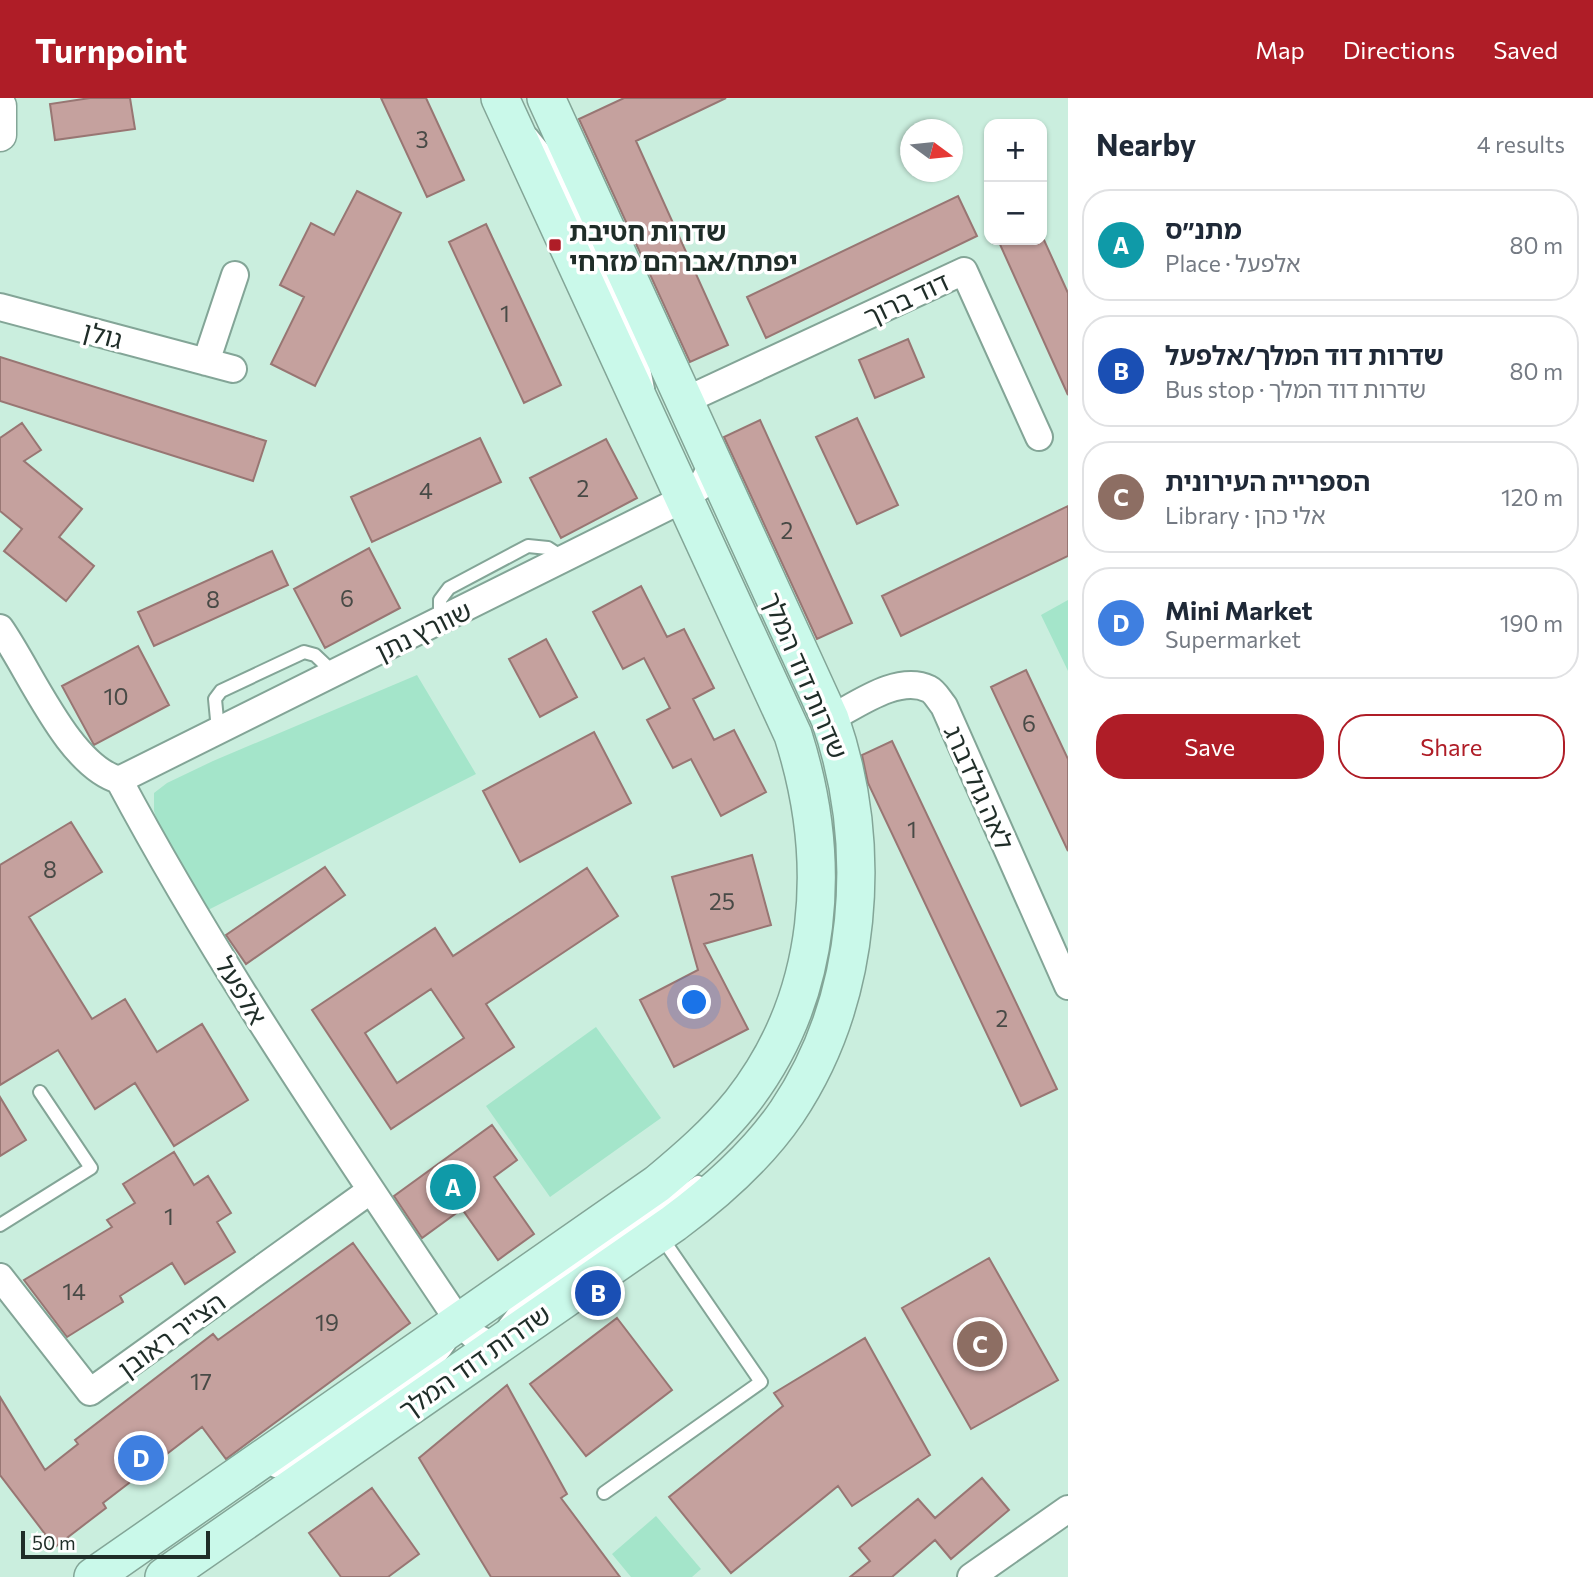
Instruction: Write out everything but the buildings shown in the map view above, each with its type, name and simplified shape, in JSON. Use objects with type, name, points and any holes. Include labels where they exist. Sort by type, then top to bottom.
[{"type":"main road","name":"שדרות דוד המלך","points":[[164,1577],[659,1234],[724,1183],[780,1121],[805,1083],[820,1048],[846,965],[854,915],[855,824],[849,782],[830,719],[546,98]]},
{"type":"main road","name":"שדרות דוד המלך","points":[[93,1577],[657,1184],[706,1142],[741,1103],[766,1067],[789,1020],[804,973],[816,922],[816,830],[806,777],[793,735],[648,420],[511,105]]},
{"type":"street","points":[[0,106],[0,135]]},
{"type":"street","name":"דוד ברוך","points":[[684,401],[964,271],[1040,437]]},
{"type":"street","points":[[206,362],[235,275]]},
{"type":"street","name":"גולן","points":[[0,307],[233,369]]},
{"type":"street","name":"שוורץ נתן","points":[[119,779],[684,498],[701,486],[713,464]]},
{"type":"street","points":[[0,628],[77,753],[103,775],[119,779]]},
{"type":"street","name":"לאה גולדברג","points":[[830,719],[896,687],[910,684],[931,690],[944,706],[1068,986]]},
{"type":"street","name":"אלפעל","points":[[119,779],[156,848],[299,1085],[460,1323],[475,1337],[495,1347]]},
{"type":"street","name":"הצייר ראובן","points":[[0,1277],[90,1392],[371,1190]]},
{"type":"street","points":[[971,1577],[1064,1519]]},
{"type":"lane","points":[[0,1225],[91,1168],[40,1092]]},
{"type":"lane","points":[[495,1347],[504,1325],[519,1306],[718,1168],[780,1121]]},
{"type":"lane","points":[[604,1493],[761,1382],[659,1234]]},
{"type":"lane","points":[[165,1528],[261,1478],[328,1439],[428,1370],[446,1350],[460,1323]]},
{"type":"green space","points":[[1068,600],[1068,671],[1041,615]]},
{"type":"green space","points":[[417,675],[476,774],[208,910],[159,826],[154,811],[154,793],[167,783],[213,761]]},
{"type":"green space","points":[[596,1027],[661,1118],[550,1197],[486,1106]]},
{"type":"green space","points":[[656,1516],[701,1569],[692,1577],[631,1577],[612,1554]]},
{"type":"place","name":"שדרות חטיבת יפתח/אברהם מזרחי","points":[[555,245]]},
{"type":"place","name":"מתנ״ס","points":[[453,1187]]},
{"type":"place","name":"שדרות דוד המלך/אלפעל","points":[[598,1293]]},
{"type":"place","name":"הספרייה העירונית","points":[[980,1344]]},
{"type":"place","name":"Mini Market","points":[[141,1458]]}]
